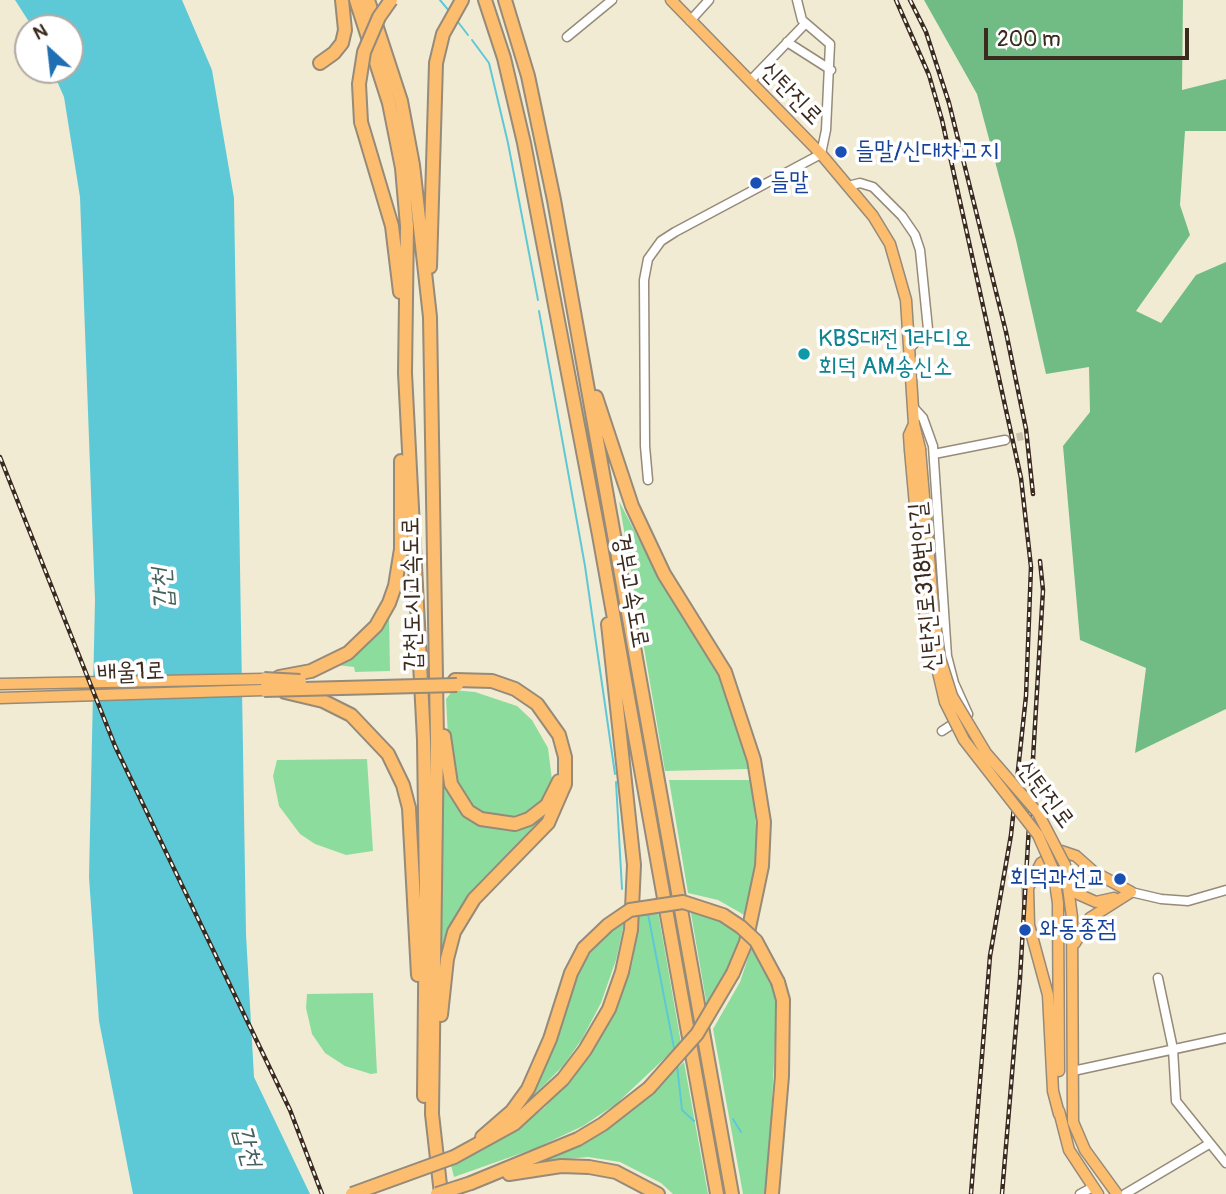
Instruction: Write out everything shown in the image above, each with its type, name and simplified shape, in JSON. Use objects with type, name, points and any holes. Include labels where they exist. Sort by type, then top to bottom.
[{"type":"highway","points":[[320,63],[342,43],[345,30],[342,0]]},
{"type":"highway","name":"갑천도시고속도로","points":[[356,0],[389,103],[402,168],[407,226],[405,373],[424,740],[424,1077],[437,1194]]},
{"type":"highway","name":"갑천도시고속도로","points":[[368,0],[401,101],[415,177],[429,317],[437,738],[432,1114],[437,1194]]},
{"type":"highway","points":[[391,0],[379,17],[364,52],[359,84],[361,122],[397,250],[405,335]]},
{"type":"highway","points":[[429,317],[436,63],[443,34],[461,0]]},
{"type":"highway","name":"경부고속도로","points":[[485,0],[504,58],[522,131],[599,535],[717,1194]]},
{"type":"highway","name":"경부고속도로","points":[[505,0],[539,122],[732,1194]]},
{"type":"highway","points":[[437,1194],[471,1183],[578,1139],[603,1124],[649,1088],[697,1034],[733,973],[746,942],[762,866],[764,822],[754,760],[724,672],[664,574],[632,506],[581,352]]},
{"type":"highway","points":[[264,685],[311,671],[348,653],[376,626],[395,586],[401,549],[401,417],[405,373]]},
{"type":"highway","points":[[352,1194],[454,1157],[514,1124],[563,1079],[585,1050],[608,1009],[622,972],[632,918],[634,865],[599,535]]},
{"type":"highway","points":[[434,610],[446,758],[451,784],[459,800],[481,819],[497,824],[514,824],[538,814],[555,794],[560,770],[553,738],[542,719],[526,702],[505,692],[456,682]]},
{"type":"highway","points":[[264,685],[492,681],[515,689],[537,704],[559,735],[565,757],[565,784],[548,823],[479,892],[454,932],[447,959],[433,1053]]},
{"type":"highway","points":[[264,685],[323,701],[351,715],[373,735],[388,754],[403,785],[410,832],[424,1077]]},
{"type":"highway","points":[[454,1157],[512,1111],[528,1089],[550,1039],[571,973],[584,948],[608,925],[630,910],[683,902],[723,915],[741,927],[763,950],[778,982],[783,1000],[782,1064],[772,1194]]},
{"type":"highway","points":[[471,1183],[561,1166],[589,1167],[616,1172],[658,1194]]},
{"type":"main road","name":"신탄진로","points":[[671,0],[821,154],[873,216],[890,244],[906,300],[914,407],[914,424],[909,435],[915,449],[940,658],[952,696],[986,753],[1038,813],[1065,865],[1069,883],[1073,951],[1073,1122],[1078,1137],[1117,1194]]},
{"type":"main road","name":"신탄진로","points":[[915,449],[925,616],[945,702],[964,740],[1038,835],[1054,869],[1058,902],[1059,1114],[1069,1150],[1095,1190]]},
{"type":"main road","name":"배울1로","points":[[3,682],[264,685]]},
{"type":"main road","name":"배울1로","points":[[0,698],[264,685]]},
{"type":"main road","points":[[1059,1114],[1053,1091],[1048,995],[1029,925],[1028,888],[1041,863],[1061,851],[1076,856],[1094,872],[1131,892]]},
{"type":"main road","points":[[1069,883],[1078,894],[1096,902],[1131,892]]},
{"type":"main road","points":[[1073,951],[1076,937],[1090,918],[1131,892]]},
{"type":"street","points":[[567,37],[612,0]]},
{"type":"street","points":[[690,21],[709,0]]},
{"type":"street","points":[[648,480],[645,446],[644,280],[648,259],[661,241],[675,232],[821,154],[831,70],[830,44],[805,24],[797,0]]},
{"type":"street","points":[[750,81],[805,24]]},
{"type":"street","points":[[787,42],[831,70]]},
{"type":"street","points":[[848,186],[860,183],[873,187],[902,216],[915,235],[920,250],[928,329],[911,347]]},
{"type":"street","name":"신탄진로318번안길","points":[[914,407],[923,418],[933,450],[947,656],[954,683],[968,714],[942,731]]},
{"type":"street","points":[[933,450],[1005,440]]},
{"type":"street","points":[[1131,892],[1161,899],[1188,901],[1226,890]]},
{"type":"street","points":[[1158,978],[1173,1049],[1176,1101],[1226,1163]]},
{"type":"street","points":[[1073,1071],[1226,1038]]},
{"type":"street","points":[[1125,1194],[1209,1144]]},
{"type":"street","points":[[1080,1194],[1095,1190]]},
{"type":"green space","points":[[924,0],[1183,0],[1182,90],[1226,79],[1226,131],[1185,131],[1180,205],[1190,235],[1136,311],[1161,323],[1196,275],[1226,262],[1226,709],[1135,753],[1146,668],[1080,640],[1063,446],[1090,412],[1089,367],[1046,374],[1016,240],[977,94]]},
{"type":"green space","points":[[619,501],[666,591],[718,675],[748,753],[749,769],[665,771]]},
{"type":"green space","points":[[389,613],[390,671],[355,672],[354,667],[336,665]]},
{"type":"green space","points":[[453,690],[475,692],[517,706],[532,720],[548,748],[552,780],[544,802],[525,817],[503,822],[479,814],[462,799],[449,756],[446,699]]},
{"type":"green space","points":[[367,759],[373,851],[346,855],[315,844],[300,834],[279,806],[273,776],[277,760]]},
{"type":"green space","points":[[444,773],[457,801],[497,824],[548,806],[543,821],[477,885],[452,928],[440,963]]},
{"type":"green space","points":[[669,780],[751,780],[757,835],[753,886],[746,916],[718,900],[688,893]]},
{"type":"green space","points":[[657,906],[681,1043],[616,1104],[583,1126],[536,1148],[454,1177],[451,1165],[518,1129],[545,1107],[594,1049],[614,1012],[632,964],[640,912]]},
{"type":"green space","points":[[690,908],[709,913],[741,933],[728,971],[707,1006]]},
{"type":"green space","points":[[625,919],[616,960],[601,1003],[582,1039],[563,1066],[518,1111],[582,966],[600,939]]},
{"type":"green space","points":[[752,946],[767,970],[777,1007],[767,1194],[743,1194],[713,1029],[740,982]]},
{"type":"green space","points":[[373,993],[377,1073],[371,1074],[345,1066],[325,1053],[312,1034],[306,1008],[307,994]]},
{"type":"green space","points":[[684,1062],[708,1194],[673,1194],[661,1183],[620,1162],[588,1157],[542,1161],[582,1141],[647,1097]]},
{"type":"water","name":"갑천","points":[[15,0],[182,0],[212,70],[234,198],[246,934],[254,1077],[310,1194],[133,1194],[99,1021],[89,877],[95,600],[80,197],[64,97],[58,84],[84,84],[84,14],[24,14]]},
{"type":"waterway","points":[[440,0],[450,12]]},
{"type":"waterway","points":[[458,22],[468,35]]},
{"type":"waterway","points":[[472,40],[489,63],[508,143],[538,300]]},
{"type":"waterway","points":[[539,311],[585,566],[615,774]]},
{"type":"waterway","points":[[616,782],[622,889]]},
{"type":"waterway","points":[[648,914],[675,1053]]},
{"type":"waterway","points":[[677,1065],[682,1110],[694,1121]]},
{"type":"waterway","points":[[733,1119],[741,1132]]},
{"type":"tunnel","points":[[1005,440],[1023,436]]},
{"type":"railway","points":[[896,0],[929,75],[942,120],[1021,478],[1031,567],[1026,696],[1011,835],[990,956],[971,1194]]},
{"type":"railway","points":[[910,0],[926,32],[949,103],[1006,332],[1026,429],[1033,494]]},
{"type":"railway","points":[[0,457],[115,746],[290,1110],[322,1194]]},
{"type":"railway","points":[[1002,1194],[1020,978],[1043,590],[1040,561]]},
{"type":"place","name":"들말/신대차고지","points":[[841,152]]},
{"type":"place","name":"들말","points":[[756,183]]},
{"type":"place","name":"KBS대전 1라디오 회덕 AM송신소","points":[[804,354]]},
{"type":"place","name":"회덕과선교","points":[[1120,879]]},
{"type":"place","name":"와동종점","points":[[1025,930]]}]
